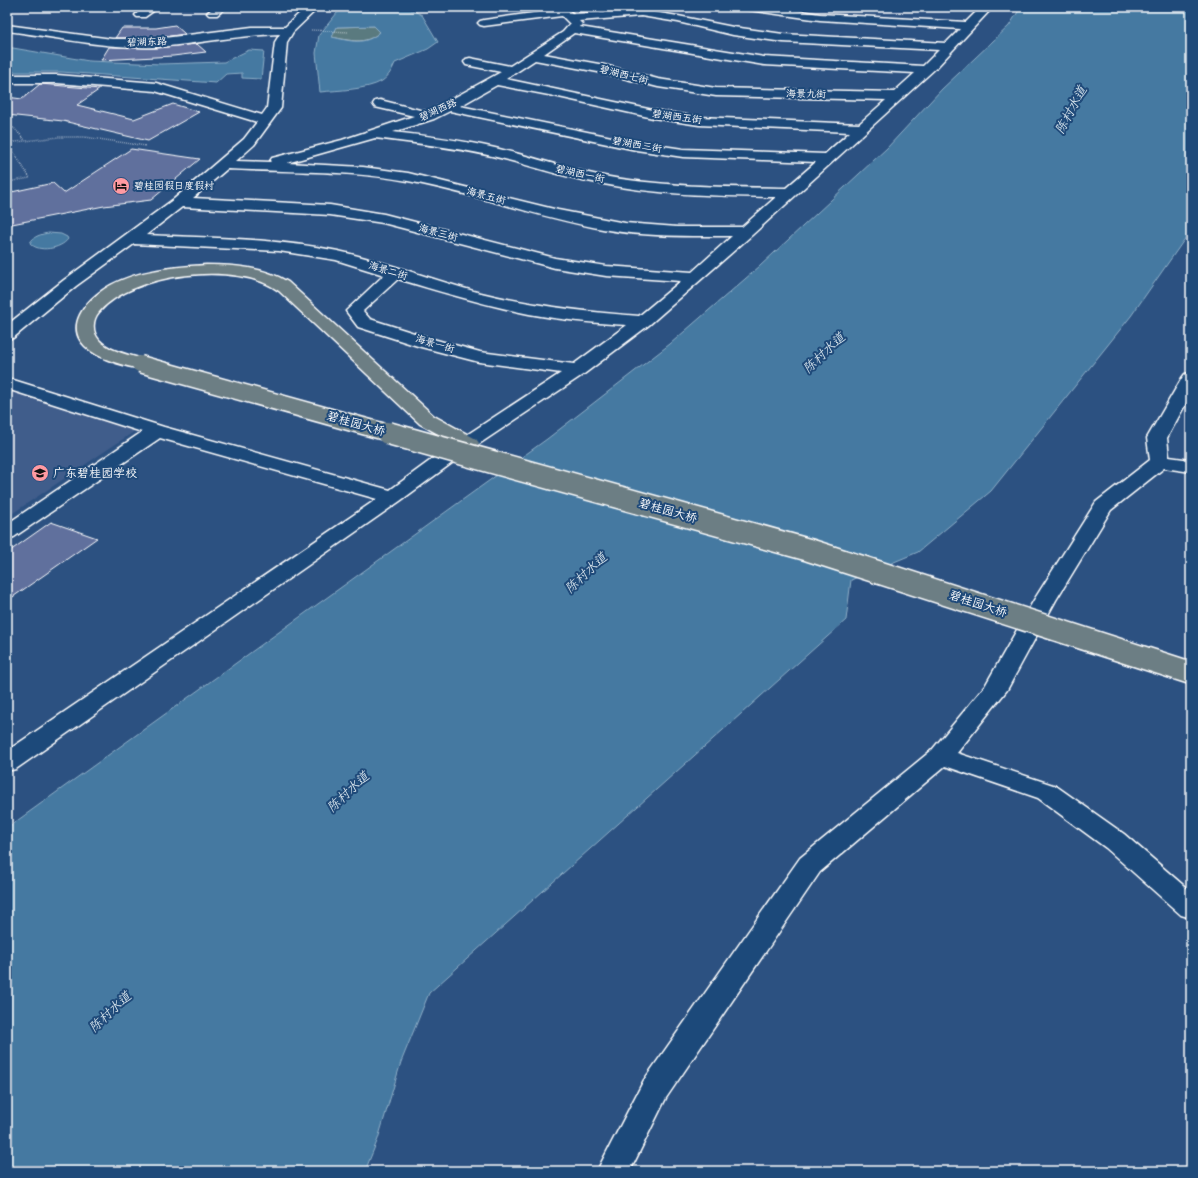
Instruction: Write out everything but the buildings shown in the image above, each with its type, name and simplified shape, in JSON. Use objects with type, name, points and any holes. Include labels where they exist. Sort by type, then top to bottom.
[{"type":"main road","points":[[146,362],[108,343],[99,333],[97,320],[104,307],[116,296],[137,286],[164,279],[212,275],[242,278],[270,287],[292,304],[424,429],[464,446]]},
{"type":"main road","name":"碧桂园大桥","points":[[146,362],[825,547],[1191,664]]},
{"type":"main road","name":"碧桂园大桥","points":[[146,362],[809,550],[1191,673]]},
{"type":"street","points":[[141,15],[153,7]]},
{"type":"street","points":[[7,334],[70,283],[179,202],[249,142],[274,108],[280,42],[288,30],[313,7]]},
{"type":"street","points":[[749,7],[820,18],[969,26]]},
{"type":"street","points":[[7,763],[393,497],[464,446],[578,370],[642,321],[696,277],[747,232],[926,70],[987,7]]},
{"type":"street","points":[[484,23],[564,13],[641,13],[678,19],[733,31],[783,38],[949,47]]},
{"type":"street","points":[[564,13],[764,61],[926,70]]},
{"type":"street","name":"碧湖西路","points":[[257,166],[347,143],[429,116],[448,107],[495,81],[567,34],[564,13]]},
{"type":"street","name":"碧湖东路","points":[[7,28],[112,43],[156,43],[252,31],[288,30]]},
{"type":"street","name":"碧湖西七街","points":[[532,56],[604,69],[658,83],[716,92]]},
{"type":"street","points":[[470,62],[511,70]]},
{"type":"street","points":[[7,79],[65,80],[156,87],[265,120]]},
{"type":"street","name":"碧湖西五街","points":[[495,81],[554,92],[653,114],[699,120],[862,128]]},
{"type":"street","name":"海景九街","points":[[716,92],[897,96]]},
{"type":"street","points":[[380,104],[429,116]]},
{"type":"street","name":"碧湖西三街","points":[[448,107],[636,146],[682,153],[828,158]]},
{"type":"street","name":"碧湖西一街","points":[[373,134],[444,142],[494,152],[597,179],[646,187],[709,191],[790,193]]},
{"type":"street","name":"海景五街","points":[[224,165],[352,170],[408,177],[562,216],[610,226],[666,230],[747,232]]},
{"type":"street","name":"海景三街","points":[[179,202],[330,210],[384,219],[555,263],[606,271],[696,277]]},
{"type":"street","name":"海景二街","points":[[131,239],[279,246],[338,256],[477,297],[530,309],[582,317],[642,321]]},
{"type":"street","name":"海景一街","points":[[395,273],[354,312],[364,323],[427,343],[479,357],[578,370]]},
{"type":"street","points":[[1160,462],[1157,438],[1191,378]]},
{"type":"street","points":[[7,383],[157,431],[393,497]]},
{"type":"street","points":[[7,533],[157,431]]},
{"type":"street","points":[[613,1171],[654,1089],[810,865],[941,756],[994,690],[1045,600],[1102,506],[1160,462],[1191,466]]},
{"type":"street","points":[[941,756],[1047,792],[1115,841],[1191,908]]},
{"type":"path","points":[[311,30],[348,32]]},
{"type":"path","points":[[7,127],[14,128],[25,140]]},
{"type":"path","points":[[7,182],[30,178],[7,143],[59,137],[85,137],[146,146]]},
{"type":"shaded area","name":"广东碧桂园学校","points":[[7,390],[138,429],[7,517]]},
{"type":"green space","points":[[374,26],[380,32],[363,41],[331,37],[337,27]]},
{"type":"water","points":[[342,7],[406,7],[422,15],[438,42],[428,49],[395,63],[387,77],[376,84],[352,89],[320,92],[316,53],[319,35]],"holes":[[[374,26],[380,32],[363,41],[351,41],[332,37],[337,27]]]},
{"type":"water","name":"陈村水道","points":[[1021,7],[1191,7],[1191,230],[1131,316],[991,491],[918,552],[851,580],[846,620],[429,993],[401,1062],[378,1139],[365,1171],[7,1171],[7,828],[547,439],[670,344],[760,266],[887,148],[942,89],[1009,26]]},
{"type":"water","points":[[7,47],[89,61],[161,64],[224,62],[249,50],[264,51],[261,79],[242,78],[242,73],[226,74],[216,83],[61,72],[7,72]]},
{"type":"water","points":[[49,233],[61,234],[68,239],[60,245],[44,249],[38,248],[30,243],[35,237]]},
{"type":"place","name":"碧桂园假日度假村","points":[[121,186]]},
{"type":"place","name":"广东碧桂园学校","points":[[40,473]]}]
